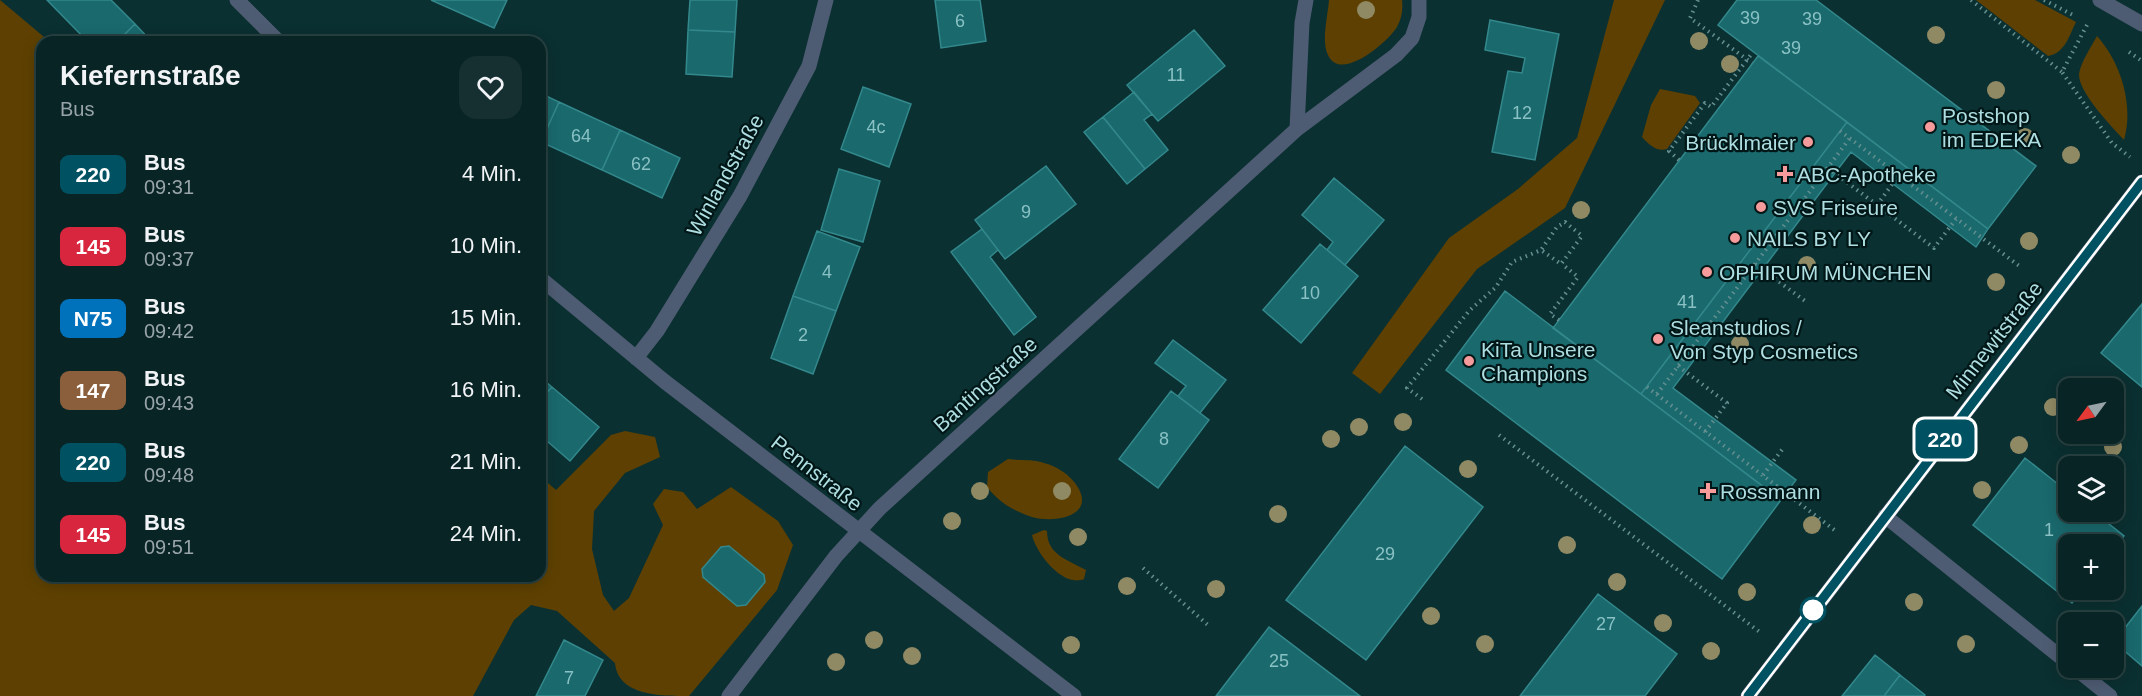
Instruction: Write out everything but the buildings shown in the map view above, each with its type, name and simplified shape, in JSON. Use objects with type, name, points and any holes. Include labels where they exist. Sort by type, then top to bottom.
[{"type":"street","points":[[237,0],[273,36]]},
{"type":"street","name":"Winlandstraße","points":[[636,358],[657,332],[740,196],[808,66],[826,0]]},
{"type":"street","points":[[1296,129],[1302,23],[1306,0]]},
{"type":"street","name":"Bantingstraße","points":[[729,696],[837,556],[880,508],[1296,129],[1396,54],[1412,38],[1419,18],[1419,0]]},
{"type":"street","points":[[2100,0],[2142,24]]},
{"type":"street","name":"Minnewitstraße","points":[[1748,696],[2142,182]]},
{"type":"street","name":"Pennstraße","points":[[546,283],[636,358],[858,532],[1074,696]]},
{"type":"street","points":[[1885,516],[2058,655]]},
{"type":"street","points":[[2088,678],[2110,696]]},
{"type":"path","points":[[1698,0],[1690,18],[1752,63]]},
{"type":"path","points":[[1971,0],[2062,72],[2112,143],[2134,161]]},
{"type":"path","points":[[2062,72],[2100,0]]},
{"type":"path","points":[[1679,160],[1669,152],[1705,103],[1711,107],[1753,52]]},
{"type":"path","points":[[1840,131],[2022,268]]},
{"type":"path","points":[[1657,394],[1851,138]]},
{"type":"path","points":[[1828,168],[1934,248],[1956,219]]},
{"type":"path","points":[[1878,205],[1899,175]]},
{"type":"path","points":[[1422,399],[1407,388],[1469,311],[1496,287],[1512,262],[1541,250],[1557,226],[1565,222],[1582,236],[1561,264]]},
{"type":"path","points":[[1541,250],[1578,277],[1550,314],[1559,320]]},
{"type":"path","points":[[1755,264],[1805,301]]},
{"type":"path","points":[[1678,366],[1727,403],[1705,432]]},
{"type":"path","points":[[1647,387],[1841,535]]},
{"type":"path","points":[[1498,435],[1783,650]]},
{"type":"path","points":[[1763,475],[1784,447]]},
{"type":"path","points":[[1143,568],[1208,625]]},
{"type":"shaded area","points":[[0,0],[43,36],[36,36],[36,582],[546,582],[546,481],[556,490],[611,435],[625,431],[655,437],[660,457],[625,473],[594,511],[592,549],[603,595],[614,611],[629,598],[663,525],[653,504],[664,489],[683,492],[697,509],[731,487],[778,521],[793,545],[777,590],[689,696],[654,694],[632,688],[618,674],[615,663],[557,611],[531,605],[514,620],[473,696],[0,696]]},
{"type":"shaded area","points":[[1329,0],[1402,0],[1401,17],[1397,27],[1384,42],[1364,57],[1343,65],[1334,62],[1326,50],[1325,36]]},
{"type":"shaded area","points":[[1614,0],[1665,0],[1565,208],[1477,269],[1380,394],[1352,373],[1449,238],[1518,189],[1577,138]]},
{"type":"shaded area","points":[[1976,0],[2035,0],[2076,22],[2062,48],[2048,56]]},
{"type":"shaded area","points":[[2097,36],[2113,59],[2123,85],[2127,113],[2124,140],[2097,109],[2080,81],[2079,74],[2082,65]]},
{"type":"shaded area","points":[[1660,89],[1695,96],[1700,103],[1667,149],[1663,150],[1653,147],[1642,137],[1651,105]]},
{"type":"shaded area","points":[[1008,459],[1040,462],[1065,473],[1075,483],[1081,494],[1082,503],[1078,510],[1062,518],[1042,519],[1019,512],[1002,502],[987,487],[988,472]]},
{"type":"shaded area","points":[[1047,531],[1051,546],[1060,556],[1086,570],[1084,579],[1076,580],[1059,574],[1045,559],[1032,535]]},
{"type":"bus line","name":"220","points":[[1748,696],[2142,182]]},
{"type":"place","name":"Postshop im EDEKA","points":[[1930,127]]},
{"type":"place","name":"Brücklmaier","points":[[1808,142]]},
{"type":"place","name":"ABC-Apotheke","points":[[1785,174]]},
{"type":"place","name":"SVS Friseure","points":[[1761,207]]},
{"type":"place","name":"NAILS BY LY","points":[[1735,238]]},
{"type":"place","name":"OPHIRUM MÜNCHEN","points":[[1707,272]]},
{"type":"place","name":"Sleanstudios / Von Styp Cosmetics","points":[[1658,339]]},
{"type":"place","name":"KiTa Unsere Champions","points":[[1469,361]]},
{"type":"place","name":"Rossmann","points":[[1708,491]]}]
